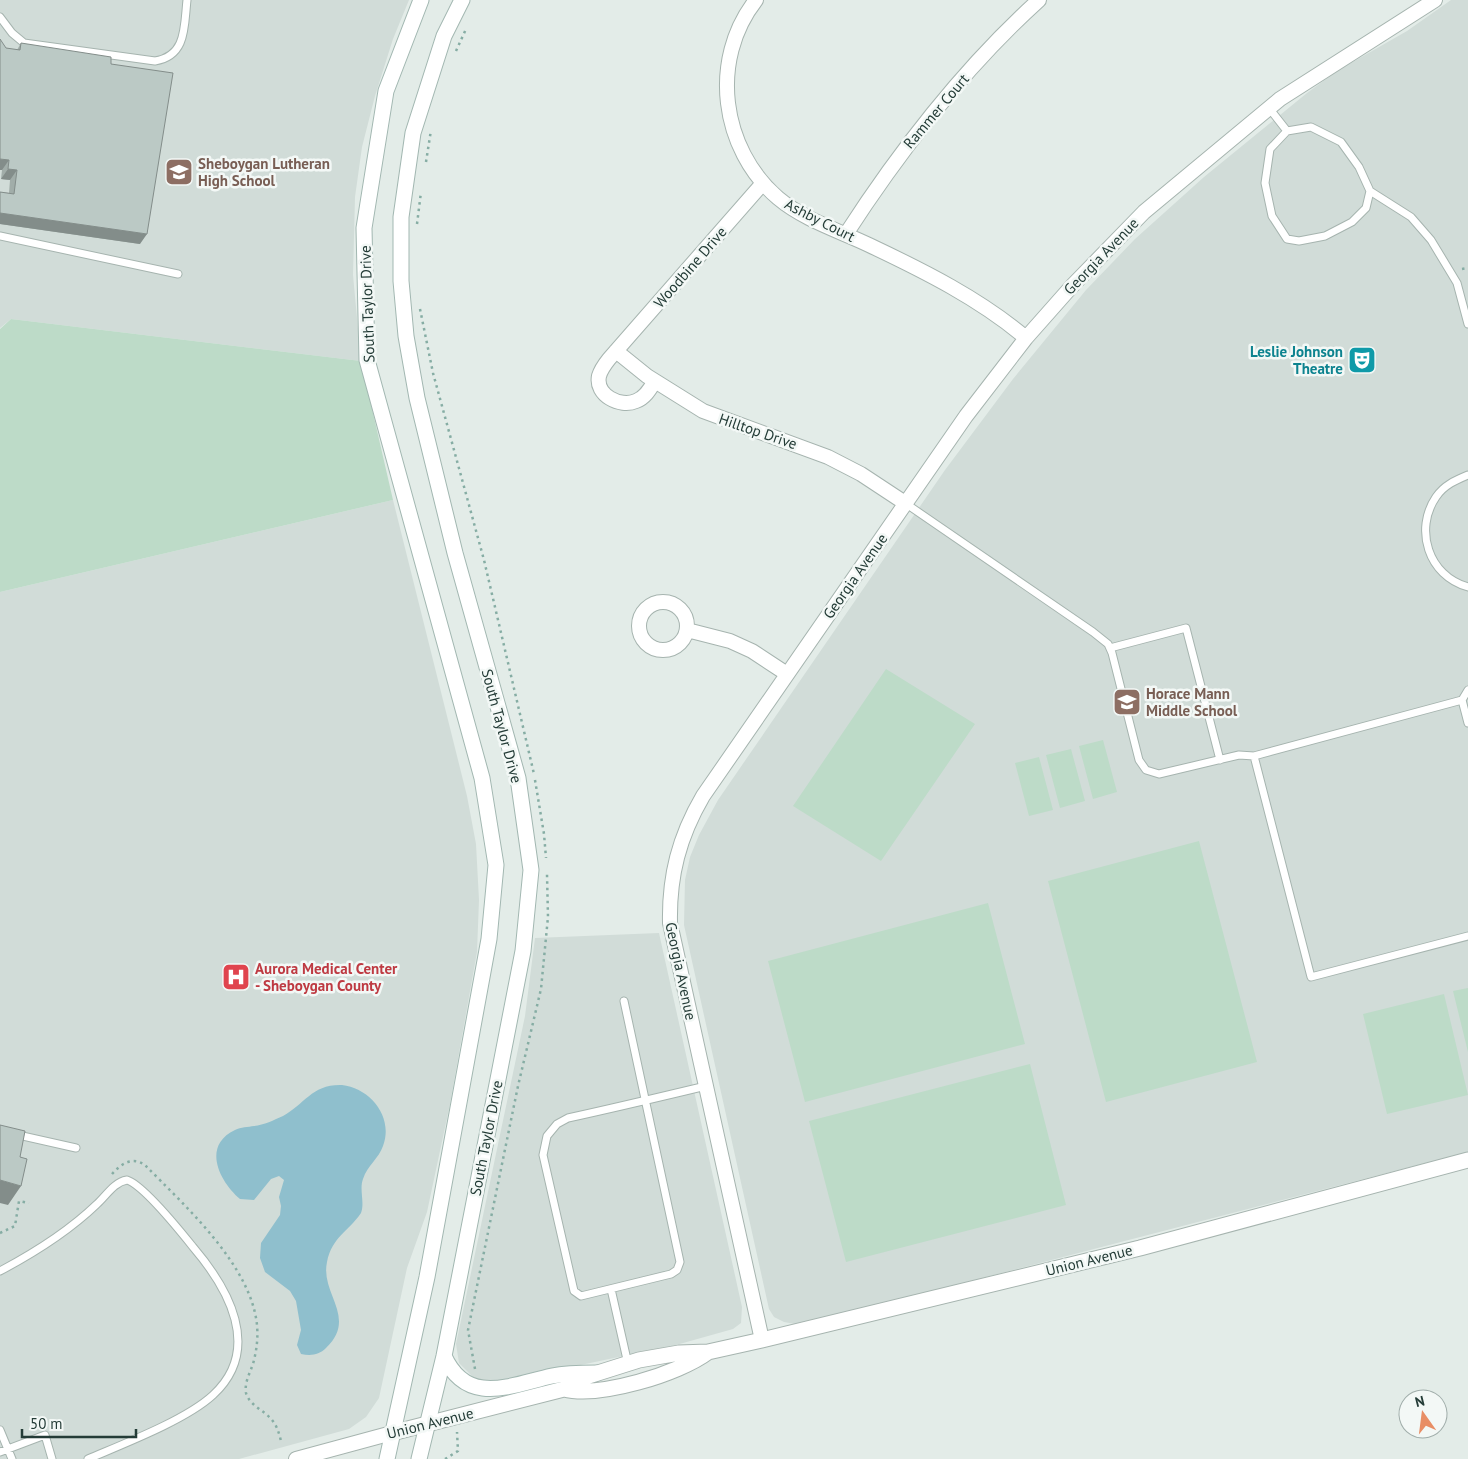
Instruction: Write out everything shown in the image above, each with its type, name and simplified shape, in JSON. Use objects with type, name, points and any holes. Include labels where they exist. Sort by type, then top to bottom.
[{"type":"main road","name":"South Taylor Drive","points":[[387,1459],[427,1277],[489,939],[496,866],[482,778],[367,360],[364,228],[386,91],[421,0]]},
{"type":"main road","name":"South Taylor Drive","points":[[419,1459],[444,1356],[523,951],[531,870],[518,778],[455,553],[417,398],[406,336],[401,281],[401,216],[413,134],[444,36],[462,0]]},
{"type":"main road","name":"Union Avenue","points":[[392,1433],[564,1389],[577,1380],[628,1364],[665,1355],[708,1352],[762,1340],[1140,1248],[1468,1160]]},
{"type":"main road","name":"Union Avenue","points":[[564,1389],[578,1392],[606,1390],[679,1369],[708,1352]]},
{"type":"main road","points":[[444,1356],[449,1367],[460,1378],[471,1385],[483,1389],[501,1389],[565,1374],[597,1373]]},
{"type":"street","name":"Ashby Court","points":[[756,0],[742,21],[734,42],[728,64],[726,86],[733,130],[741,151],[763,184],[797,211],[948,286],[1009,324],[1026,338]]},
{"type":"street","name":"Rammer Court","points":[[846,234],[887,172],[936,109],[977,62],[1039,0]]},
{"type":"street","name":"Georgia Avenue","points":[[762,1340],[670,924],[672,872],[680,842],[690,818],[787,674],[966,416],[1026,338],[1072,286],[1144,212],[1269,108],[1376,36],[1435,0]]},
{"type":"street","name":"Woodbine Drive","points":[[616,351],[763,184]]},
{"type":"street","name":"Hilltop Drive","points":[[616,351],[674,395],[726,421],[793,442],[828,457],[861,474],[905,503]]},
{"type":"street","points":[[616,351],[602,368],[599,378],[600,389],[608,398],[622,403],[636,401],[647,394],[654,381]]},
{"type":"street","points":[[687,630],[730,640],[752,651],[787,674]]},
{"type":"street","name":"Union Avenue","points":[[296,1459],[392,1433]]},
{"type":"lane","points":[[0,17],[12,34],[24,43],[141,60],[163,59],[174,53],[180,45],[187,0]]},
{"type":"lane","points":[[1269,108],[1287,131]]},
{"type":"lane","points":[[1370,191],[1366,208],[1352,222],[1325,236],[1299,241],[1287,239],[1272,216],[1266,183],[1270,149],[1287,131],[1312,127],[1341,142],[1359,167],[1370,191],[1412,216],[1431,240],[1457,283],[1468,324]]},
{"type":"lane","points":[[0,236],[178,274]]},
{"type":"lane","points":[[1468,475],[1451,483],[1437,495],[1428,512],[1425,530],[1427,548],[1436,565],[1449,578],[1468,587]]},
{"type":"lane","points":[[905,503],[1093,632],[1110,648],[1139,760],[1146,770],[1159,774],[1239,755],[1254,756],[1462,700],[1468,690]]},
{"type":"lane","points":[[1110,648],[1186,628],[1220,760]]},
{"type":"lane","points":[[1462,700],[1468,723]]},
{"type":"lane","points":[[1254,756],[1311,977],[1468,936]]},
{"type":"lane","points":[[624,1001],[646,1100],[680,1262],[677,1270],[671,1274],[581,1296],[574,1290],[543,1155],[547,1136],[556,1124],[568,1118],[646,1100],[706,1086]]},
{"type":"lane","points":[[0,1131],[76,1148]]},
{"type":"lane","points":[[0,1270],[61,1233],[85,1215],[118,1184],[127,1180],[145,1194],[181,1232],[230,1300],[236,1321],[235,1353],[228,1376],[216,1391],[202,1403],[181,1415],[88,1459]]},
{"type":"lane","points":[[611,1289],[628,1364]]},
{"type":"lane","points":[[0,1430],[12,1459]]},
{"type":"lane","points":[[0,1452],[45,1435],[52,1459]]},
{"type":"path","points":[[110,1175],[126,1162],[135,1160],[143,1163],[198,1220],[233,1267],[250,1296],[257,1324],[257,1346],[246,1385],[247,1394],[254,1405],[274,1421],[281,1441]]},
{"type":"path","points":[[0,1233],[15,1226],[19,1201],[29,1203]]},
{"type":"shaded area","name":"Sheboygan Lutheran High School","points":[[0,0],[409,0],[393,39],[375,96],[362,147],[355,197],[353,275],[361,361],[11,319],[0,328]]},
{"type":"shaded area","name":"Horace Mann Middle School","points":[[1451,0],[1468,0],[1468,1152],[801,1325],[784,1322],[774,1317],[769,1309],[684,925],[685,880],[690,857],[699,835],[718,800],[945,470],[1013,379],[1086,290],[1135,239],[1204,177],[1307,93],[1337,71],[1407,31]]},
{"type":"shaded area","name":"Aurora Medical Center - Sheboygan County","points":[[393,500],[467,796],[476,844],[479,900],[477,952],[450,1104],[427,1212],[407,1268],[379,1398],[366,1417],[349,1429],[239,1459],[0,1459],[0,592]]},
{"type":"shaded area","points":[[659,933],[742,1307],[741,1323],[733,1329],[676,1345],[509,1380],[483,1381],[474,1378],[459,1363],[456,1344],[525,1016],[535,938]]},
{"type":"green space","points":[[11,319],[361,361],[393,500],[0,592],[0,329]]},
{"type":"green space","points":[[886,669],[975,724],[881,861],[793,806]]},
{"type":"green space","points":[[1103,740],[1117,792],[1093,799],[1079,746]]},
{"type":"green space","points":[[1071,749],[1085,801],[1060,808],[1046,755]]},
{"type":"green space","points":[[1039,757],[1053,810],[1029,816],[1015,763]]},
{"type":"green space","points":[[1199,841],[1257,1062],[1106,1102],[1048,881]]},
{"type":"green space","points":[[988,903],[1025,1044],[805,1102],[768,961]]},
{"type":"green space","points":[[1468,988],[1468,1052],[1453,991]]},
{"type":"green space","points":[[1444,994],[1468,1095],[1387,1114],[1363,1014]]},
{"type":"green space","points":[[1030,1064],[1066,1205],[846,1262],[809,1121]]},
{"type":"water","points":[[342,1085],[352,1087],[370,1098],[382,1115],[386,1135],[381,1150],[363,1179],[361,1213],[329,1253],[326,1274],[339,1316],[339,1326],[335,1337],[321,1352],[305,1355],[301,1354],[297,1345],[301,1330],[296,1301],[290,1291],[265,1272],[260,1258],[261,1243],[280,1215],[279,1197],[284,1180],[279,1176],[271,1179],[254,1200],[240,1199],[221,1174],[216,1154],[219,1145],[225,1137],[235,1130],[273,1121],[291,1111],[316,1091]]},
{"type":"building","points":[[0,39],[6,48],[20,50],[21,43],[111,57],[111,64],[173,73],[147,234],[0,213],[0,192],[14,194],[17,170],[8,169],[9,160],[0,159]]},
{"type":"building","points":[[0,1125],[25,1131],[20,1157],[27,1159],[21,1186],[0,1180]]},
{"type":"place","name":"Sheboygan Lutheran High School","points":[[179,172]]},
{"type":"place","name":"Leslie Johnson Theatre","points":[[1362,360]]},
{"type":"place","name":"Horace Mann Middle School","points":[[1127,702]]},
{"type":"place","name":"Aurora Medical Center - Sheboygan County","points":[[236,977]]}]
